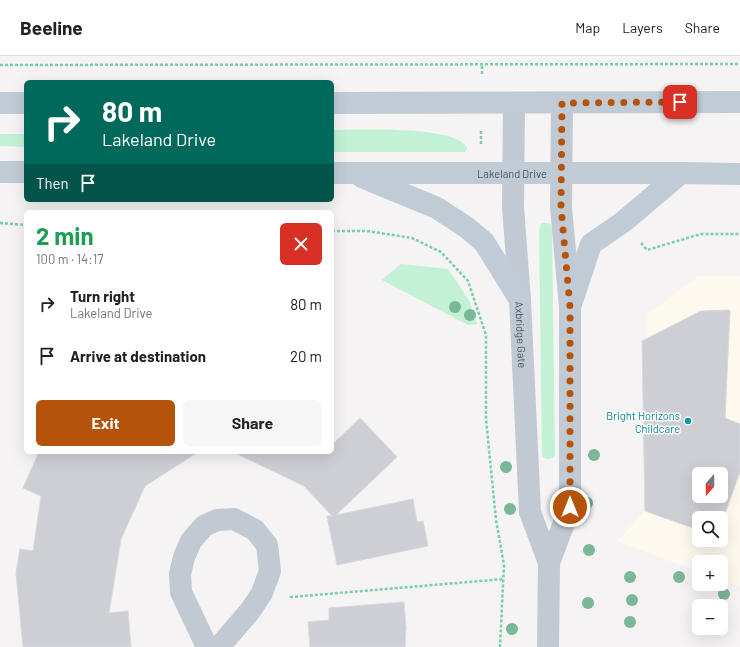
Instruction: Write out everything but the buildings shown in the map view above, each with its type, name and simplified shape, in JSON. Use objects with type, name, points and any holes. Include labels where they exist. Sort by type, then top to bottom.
[{"type":"main road","points":[[334,103],[740,102]]},
{"type":"main road","points":[[0,104],[24,103]]},
{"type":"main road","points":[[0,172],[24,172]]},
{"type":"main road","points":[[342,173],[437,208],[466,227],[484,242],[520,300]]},
{"type":"main road","name":"Lakeland Drive","points":[[342,173],[740,174]]},
{"type":"main road","points":[[570,307],[592,244],[623,222],[681,173]]},
{"type":"street","name":"Axbridge Gate","points":[[514,103],[513,207],[520,300],[530,512],[549,563]]},
{"type":"street","name":"Axbridge Gate","points":[[548,647],[549,563],[570,507],[570,307],[561,207],[562,103]]},
{"type":"street","points":[[206,647],[181,592],[180,574],[184,557],[191,541],[204,526],[217,520],[234,519],[255,530],[266,545],[270,571],[262,593],[250,611],[220,647]]},
{"type":"path","points":[[0,65],[740,64]]},
{"type":"path","points":[[0,223],[24,225]]},
{"type":"path","points":[[334,231],[367,231],[412,238],[441,252],[468,281],[486,335],[486,419],[496,520],[504,565],[500,647]]},
{"type":"path","points":[[647,250],[701,234],[740,234]]},
{"type":"path","points":[[270,571],[291,597],[504,579]]},
{"type":"shaded area","name":"Bright Horizons Childcare","points":[[699,276],[740,276],[740,587],[728,583],[728,555],[692,555],[692,569],[617,541],[645,511],[647,314]]},
{"type":"green space","points":[[334,130],[405,130],[445,135],[459,141],[467,148],[465,152],[334,152]]},
{"type":"green space","points":[[0,134],[24,134],[24,147],[0,146]]},
{"type":"green space","points":[[541,224],[549,224],[552,229],[555,455],[549,459],[542,456],[539,231]]},
{"type":"green space","points":[[401,264],[448,269],[469,300],[477,324],[468,325],[382,280]]},
{"type":"place","name":"Bright Horizons Childcare","points":[[688,421]]},
{"type":"route","points":[[570,507],[570,307],[561,207],[562,103],[680,102]]}]
